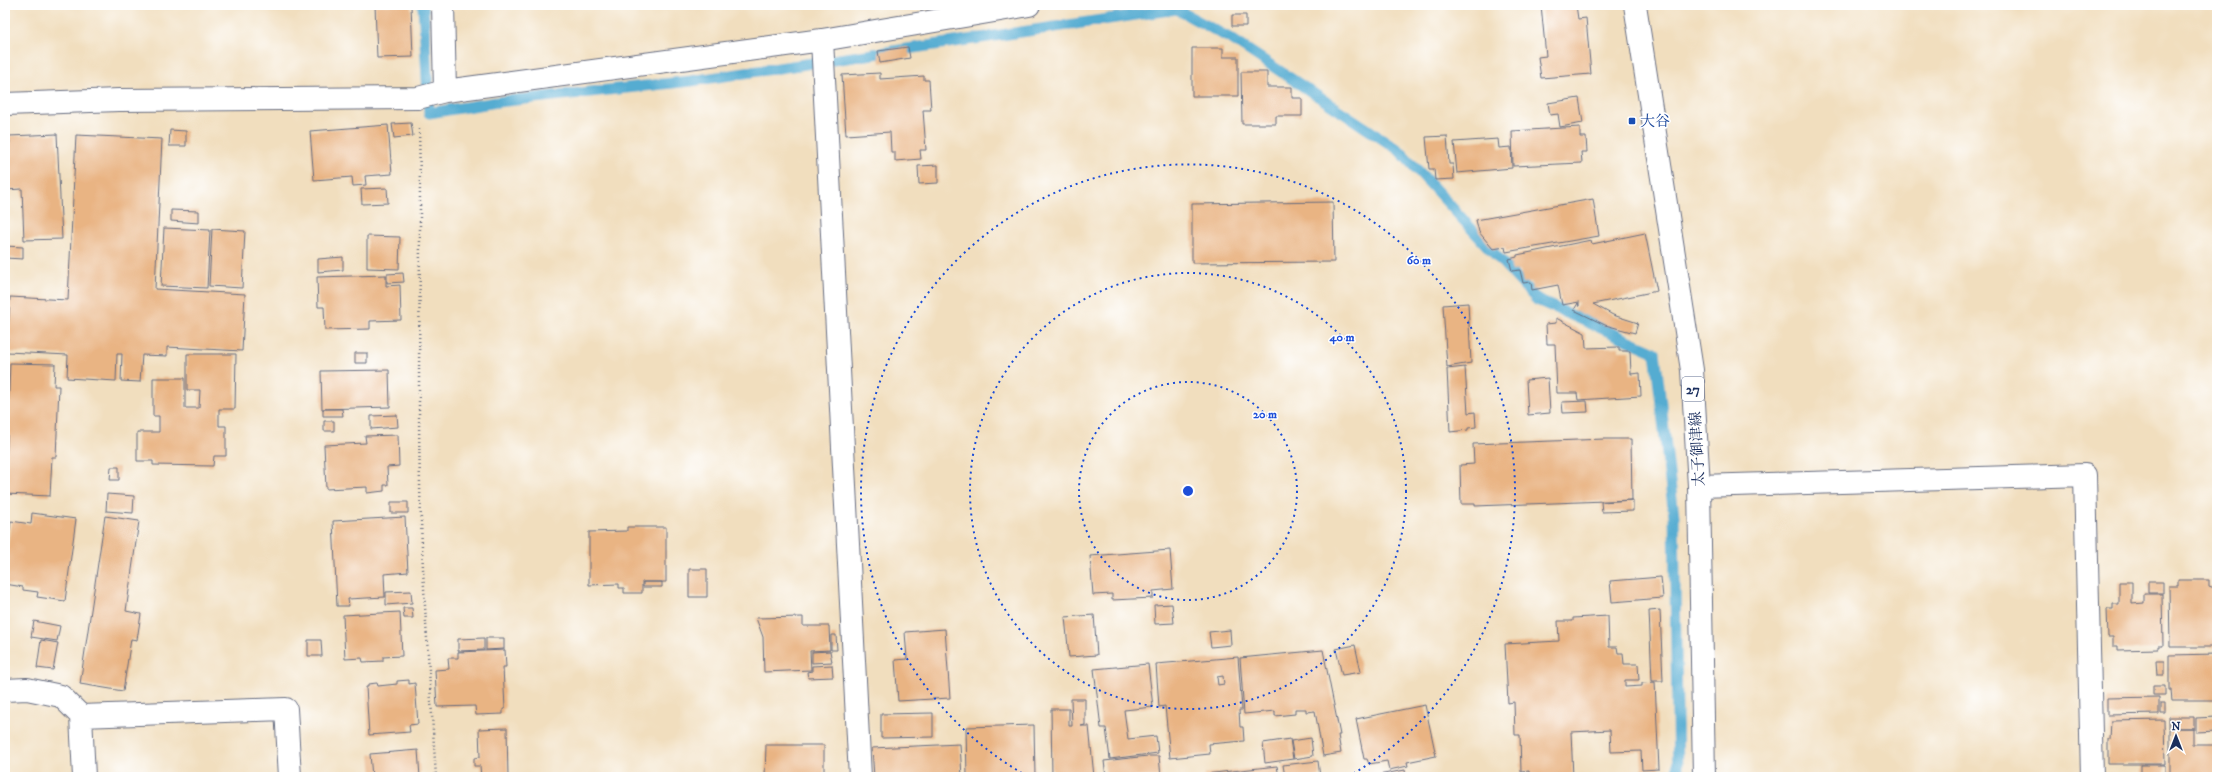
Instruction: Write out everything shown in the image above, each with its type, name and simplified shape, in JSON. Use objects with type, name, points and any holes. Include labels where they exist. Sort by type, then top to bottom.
[{"type":"street","points":[[443,5],[445,91]]},
{"type":"street","points":[[5,104],[119,100],[418,98],[445,91],[822,40],[1029,5]]},
{"type":"street","name":"太子御津線","points":[[1635,5],[1692,370],[1699,486],[1704,777]]},
{"type":"street","points":[[822,40],[860,777]]},
{"type":"street","points":[[1699,486],[2085,475],[2092,777]]},
{"type":"street","points":[[5,690],[27,689],[60,696],[81,716],[84,777]]},
{"type":"street","points":[[81,716],[286,709],[290,777]]},
{"type":"path","points":[[418,98],[421,204],[418,350],[420,485],[436,777]]},
{"type":"building","points":[[375,5],[411,5],[413,57],[377,58]]},
{"type":"building","points":[[1541,5],[1576,5],[1578,19],[1586,18],[1591,74],[1541,78],[1538,57],[1546,56]]},
{"type":"building","points":[[1232,15],[1246,15],[1246,26],[1232,26]]},
{"type":"building","points":[[908,47],[910,58],[880,63],[878,51]]},
{"type":"building","points":[[1192,48],[1223,48],[1223,57],[1238,57],[1238,96],[1192,96]]},
{"type":"building","points":[[1241,72],[1267,72],[1267,87],[1292,87],[1292,98],[1302,98],[1302,116],[1276,116],[1276,124],[1242,124]]},
{"type":"building","points":[[880,73],[880,79],[924,76],[924,80],[929,80],[931,110],[923,110],[926,150],[920,150],[921,159],[895,161],[895,152],[891,152],[890,132],[846,135],[842,75]]},
{"type":"building","points":[[1579,98],[1583,123],[1560,127],[1558,114],[1550,115],[1548,103]]},
{"type":"building","points":[[411,123],[413,136],[394,138],[392,124]]},
{"type":"building","points":[[388,125],[392,174],[365,176],[366,185],[353,186],[352,177],[314,180],[310,131]]},
{"type":"building","points":[[1580,127],[1580,137],[1586,137],[1587,152],[1581,152],[1582,163],[1513,166],[1512,131]]},
{"type":"building","points":[[170,130],[186,131],[186,146],[169,146]]},
{"type":"building","points":[[57,134],[62,239],[24,240],[22,189],[5,190],[5,143],[10,143],[9,136]]},
{"type":"building","points":[[76,135],[162,139],[155,289],[245,294],[242,351],[167,347],[167,356],[142,355],[140,382],[121,381],[122,354],[117,354],[116,381],[67,378],[68,355],[7,352],[10,297],[68,300]]},
{"type":"building","points":[[1447,136],[1449,164],[1453,164],[1454,179],[1435,180],[1434,169],[1429,169],[1426,137]]},
{"type":"building","points":[[1498,139],[1499,148],[1511,147],[1512,168],[1457,173],[1454,142]]},
{"type":"building","points":[[938,165],[938,183],[919,184],[918,166]]},
{"type":"building","points":[[387,188],[388,203],[362,204],[361,189]]},
{"type":"building","points":[[1593,199],[1599,236],[1506,252],[1505,247],[1493,249],[1479,232],[1476,220]]},
{"type":"building","points":[[1333,202],[1334,262],[1192,263],[1192,204]]},
{"type":"building","points":[[171,210],[199,211],[199,223],[171,221]]},
{"type":"building","points":[[164,228],[210,230],[207,288],[161,286]]},
{"type":"building","points":[[212,229],[245,231],[242,288],[209,286]]},
{"type":"building","points":[[1645,233],[1657,291],[1593,304],[1613,315],[1638,323],[1635,333],[1605,325],[1574,310],[1578,303],[1579,307],[1579,302],[1562,305],[1558,285],[1532,290],[1531,282],[1523,283],[1520,270],[1512,271],[1509,259],[1517,257],[1517,255],[1591,240],[1592,244]]},
{"type":"building","points":[[367,236],[400,237],[399,269],[367,268]]},
{"type":"building","points":[[5,246],[23,247],[23,259],[5,258]]},
{"type":"building","points":[[343,257],[343,270],[318,272],[318,259]]},
{"type":"building","points":[[403,273],[404,282],[387,283],[387,274]]},
{"type":"building","points":[[386,275],[386,286],[400,285],[401,320],[370,321],[370,329],[325,330],[324,307],[318,307],[317,277]]},
{"type":"building","points":[[1468,303],[1471,363],[1447,367],[1443,305]]},
{"type":"building","points":[[1556,318],[1585,333],[1586,348],[1619,347],[1619,351],[1630,351],[1631,374],[1640,373],[1641,396],[1578,400],[1577,393],[1557,393],[1555,344],[1547,344],[1546,324],[1556,323]]},
{"type":"building","points":[[355,353],[367,353],[367,363],[355,363]]},
{"type":"building","points":[[187,354],[236,354],[235,409],[219,409],[219,426],[226,426],[226,456],[214,456],[213,466],[153,465],[153,461],[137,461],[137,432],[159,432],[159,416],[153,416],[153,378],[185,378],[185,408],[199,408],[200,390],[187,390]]},
{"type":"building","points":[[10,363],[55,364],[54,386],[59,386],[56,457],[52,457],[50,496],[5,494]]},
{"type":"building","points":[[1465,367],[1468,413],[1475,412],[1476,427],[1468,428],[1468,430],[1450,432],[1447,369]]},
{"type":"building","points":[[389,370],[390,407],[322,409],[321,371]]},
{"type":"building","points":[[1548,378],[1550,413],[1528,415],[1526,380]]},
{"type":"building","points":[[1587,401],[1588,412],[1563,413],[1562,402]]},
{"type":"building","points":[[323,409],[342,409],[343,416],[323,416]]},
{"type":"building","points":[[397,415],[398,427],[371,429],[371,416]]},
{"type":"building","points":[[324,421],[334,421],[334,431],[324,431]]},
{"type":"building","points":[[398,435],[399,466],[387,467],[388,485],[384,485],[384,491],[367,493],[367,487],[326,489],[324,445],[366,443],[365,436]]},
{"type":"building","points":[[1631,439],[1632,500],[1475,506],[1475,504],[1461,504],[1460,465],[1474,464],[1473,444]]},
{"type":"building","points":[[111,467],[119,467],[119,480],[110,480]]},
{"type":"building","points":[[107,494],[134,496],[133,513],[106,511]]},
{"type":"building","points":[[1633,500],[1633,511],[1602,512],[1601,502]]},
{"type":"building","points":[[391,502],[408,502],[408,513],[391,513]]},
{"type":"building","points":[[32,513],[76,519],[65,601],[37,597],[38,592],[23,590],[23,587],[5,584],[5,564],[11,521],[31,524]]},
{"type":"building","points":[[105,516],[139,521],[126,611],[141,614],[137,640],[131,639],[123,691],[80,684]]},
{"type":"building","points":[[405,517],[408,572],[384,574],[385,597],[348,599],[349,606],[337,606],[333,521]]},
{"type":"building","points":[[627,527],[666,527],[666,582],[642,582],[642,593],[624,593],[624,588],[619,588],[619,584],[589,585],[589,532],[627,531]]},
{"type":"building","points":[[1170,550],[1173,589],[1153,591],[1153,598],[1112,600],[1112,594],[1093,595],[1090,556]]},
{"type":"building","points":[[689,569],[707,569],[707,597],[689,597]]},
{"type":"building","points":[[1661,577],[1663,598],[1612,602],[1610,581]]},
{"type":"building","points":[[2178,580],[2209,580],[2209,586],[2217,589],[2217,647],[2170,647],[2169,586],[2178,586]]},
{"type":"building","points":[[643,582],[662,582],[662,587],[643,587]]},
{"type":"building","points":[[2119,582],[2132,582],[2132,604],[2144,603],[2144,594],[2162,594],[2163,646],[2158,646],[2158,649],[2118,650],[2118,646],[2113,646],[2113,637],[2108,637],[2107,609],[2113,609],[2113,604],[2119,604]]},
{"type":"building","points":[[2148,582],[2163,582],[2163,593],[2148,593]]},
{"type":"building","points":[[411,591],[412,603],[386,605],[386,592]]},
{"type":"building","points":[[1172,604],[1174,623],[1155,624],[1154,605]]},
{"type":"building","points":[[403,608],[412,608],[413,618],[404,618]]},
{"type":"building","points":[[1660,610],[1663,681],[1652,681],[1649,611]]},
{"type":"building","points":[[400,612],[402,656],[383,657],[383,661],[363,662],[362,658],[345,659],[343,615]]},
{"type":"building","points":[[1094,615],[1097,655],[1069,657],[1065,617]]},
{"type":"building","points":[[1608,616],[1609,647],[1617,647],[1618,653],[1623,653],[1624,664],[1638,664],[1639,680],[1625,680],[1625,687],[1642,686],[1642,683],[1655,682],[1659,769],[1642,770],[1641,751],[1611,752],[1610,730],[1571,732],[1573,777],[1529,777],[1529,771],[1521,772],[1520,735],[1515,735],[1514,702],[1508,703],[1505,644],[1559,641],[1558,621],[1573,621],[1573,618]]},
{"type":"building","points":[[803,617],[803,626],[829,626],[830,650],[810,651],[811,670],[764,672],[763,637],[756,618]]},
{"type":"building","points":[[34,621],[60,626],[57,641],[31,637]]},
{"type":"building","points":[[945,629],[950,698],[898,701],[895,660],[907,659],[905,632]]},
{"type":"building","points":[[1230,630],[1231,645],[1211,647],[1209,632]]},
{"type":"building","points":[[831,635],[836,635],[837,650],[831,650]]},
{"type":"building","points":[[484,638],[484,650],[458,651],[458,639]]},
{"type":"building","points":[[486,638],[504,638],[504,649],[486,650]]},
{"type":"building","points":[[41,640],[58,643],[53,670],[37,668]]},
{"type":"building","points":[[308,640],[321,640],[322,656],[308,656]]},
{"type":"building","points":[[1355,645],[1361,672],[1342,675],[1336,649]]},
{"type":"building","points":[[505,650],[506,667],[503,667],[505,709],[503,709],[503,714],[476,715],[475,706],[437,707],[435,670],[449,669],[448,658],[458,658],[458,652]]},
{"type":"building","points":[[1323,650],[1340,735],[1338,735],[1341,753],[1323,756],[1315,711],[1306,712],[1306,709],[1295,709],[1295,714],[1275,716],[1275,711],[1244,714],[1240,658]]},
{"type":"building","points":[[830,651],[832,662],[812,663],[812,652]]},
{"type":"building","points":[[2217,654],[2217,700],[2172,700],[2171,690],[2169,690],[2169,655]]},
{"type":"building","points":[[1238,657],[1242,710],[1239,710],[1240,727],[1243,727],[1244,741],[1209,744],[1210,754],[1170,758],[1165,706],[1159,707],[1156,664]],"holes":[[[1223,676],[1224,684],[1218,685],[1217,677]]]},
{"type":"building","points":[[2156,661],[2164,661],[2164,675],[2157,675]]},
{"type":"building","points":[[1148,664],[1153,707],[1124,710],[1128,739],[1156,736],[1158,753],[1110,759],[1106,728],[1101,728],[1094,669]]},
{"type":"building","points":[[832,665],[833,677],[808,678],[807,672],[812,671],[812,666]]},
{"type":"building","points":[[409,680],[409,684],[415,683],[418,724],[409,725],[410,732],[369,735],[366,687],[368,687],[368,684],[377,683],[378,686],[397,684],[397,681]]},
{"type":"building","points":[[2153,686],[2165,686],[2165,695],[2153,695]]},
{"type":"building","points":[[2159,697],[2159,714],[2107,715],[2107,698]]},
{"type":"building","points":[[1071,699],[1085,699],[1085,725],[1081,726],[1089,726],[1094,777],[1052,777],[1051,709],[1069,709],[1069,726],[1072,726]]},
{"type":"building","points":[[2161,703],[2165,703],[2165,713],[2161,713]]},
{"type":"building","points":[[1425,705],[1436,756],[1407,762],[1408,766],[1389,770],[1387,761],[1369,764],[1367,759],[1364,759],[1356,719]]},
{"type":"building","points":[[933,713],[933,737],[881,738],[881,714]]},
{"type":"building","points":[[2169,717],[2194,717],[2194,728],[2169,728]]},
{"type":"building","points":[[2217,717],[2217,731],[2196,732],[2196,718]]},
{"type":"building","points":[[2164,720],[2165,764],[2108,764],[2108,739],[2110,739],[2111,721]]},
{"type":"building","points":[[1034,725],[1035,777],[967,777],[966,727]]},
{"type":"building","points":[[507,728],[508,777],[481,777],[480,766],[474,766],[474,758],[480,757],[479,729]]},
{"type":"building","points":[[2170,728],[2193,728],[2193,745],[2217,745],[2217,777],[2170,777]]},
{"type":"building","points":[[1311,738],[1313,756],[1294,759],[1291,741]]},
{"type":"building","points":[[1290,739],[1293,759],[1265,763],[1263,743]]},
{"type":"building","points":[[960,744],[962,777],[874,777],[872,748]]},
{"type":"building","points":[[766,745],[824,745],[824,777],[765,777]]},
{"type":"building","points":[[418,750],[420,777],[372,777],[370,754]]},
{"type":"building","points":[[1159,756],[1161,777],[1106,777],[1104,761]]},
{"type":"building","points":[[1318,761],[1320,777],[1285,777],[1283,765]]},
{"type":"building","points":[[2141,765],[2165,765],[2165,774],[2141,774]]},
{"type":"building","points":[[1277,766],[1279,777],[1205,777],[1205,774]]},
{"type":"building","points":[[1405,770],[1406,777],[1373,777],[1373,776]]},
{"type":"waterway","points":[[423,5],[429,113],[497,102],[691,81],[1176,9],[1233,40],[1399,150],[1537,300],[1655,352],[1674,516],[1678,777]]},
{"type":"place","name":"大谷","points":[[1632,121]]}]
